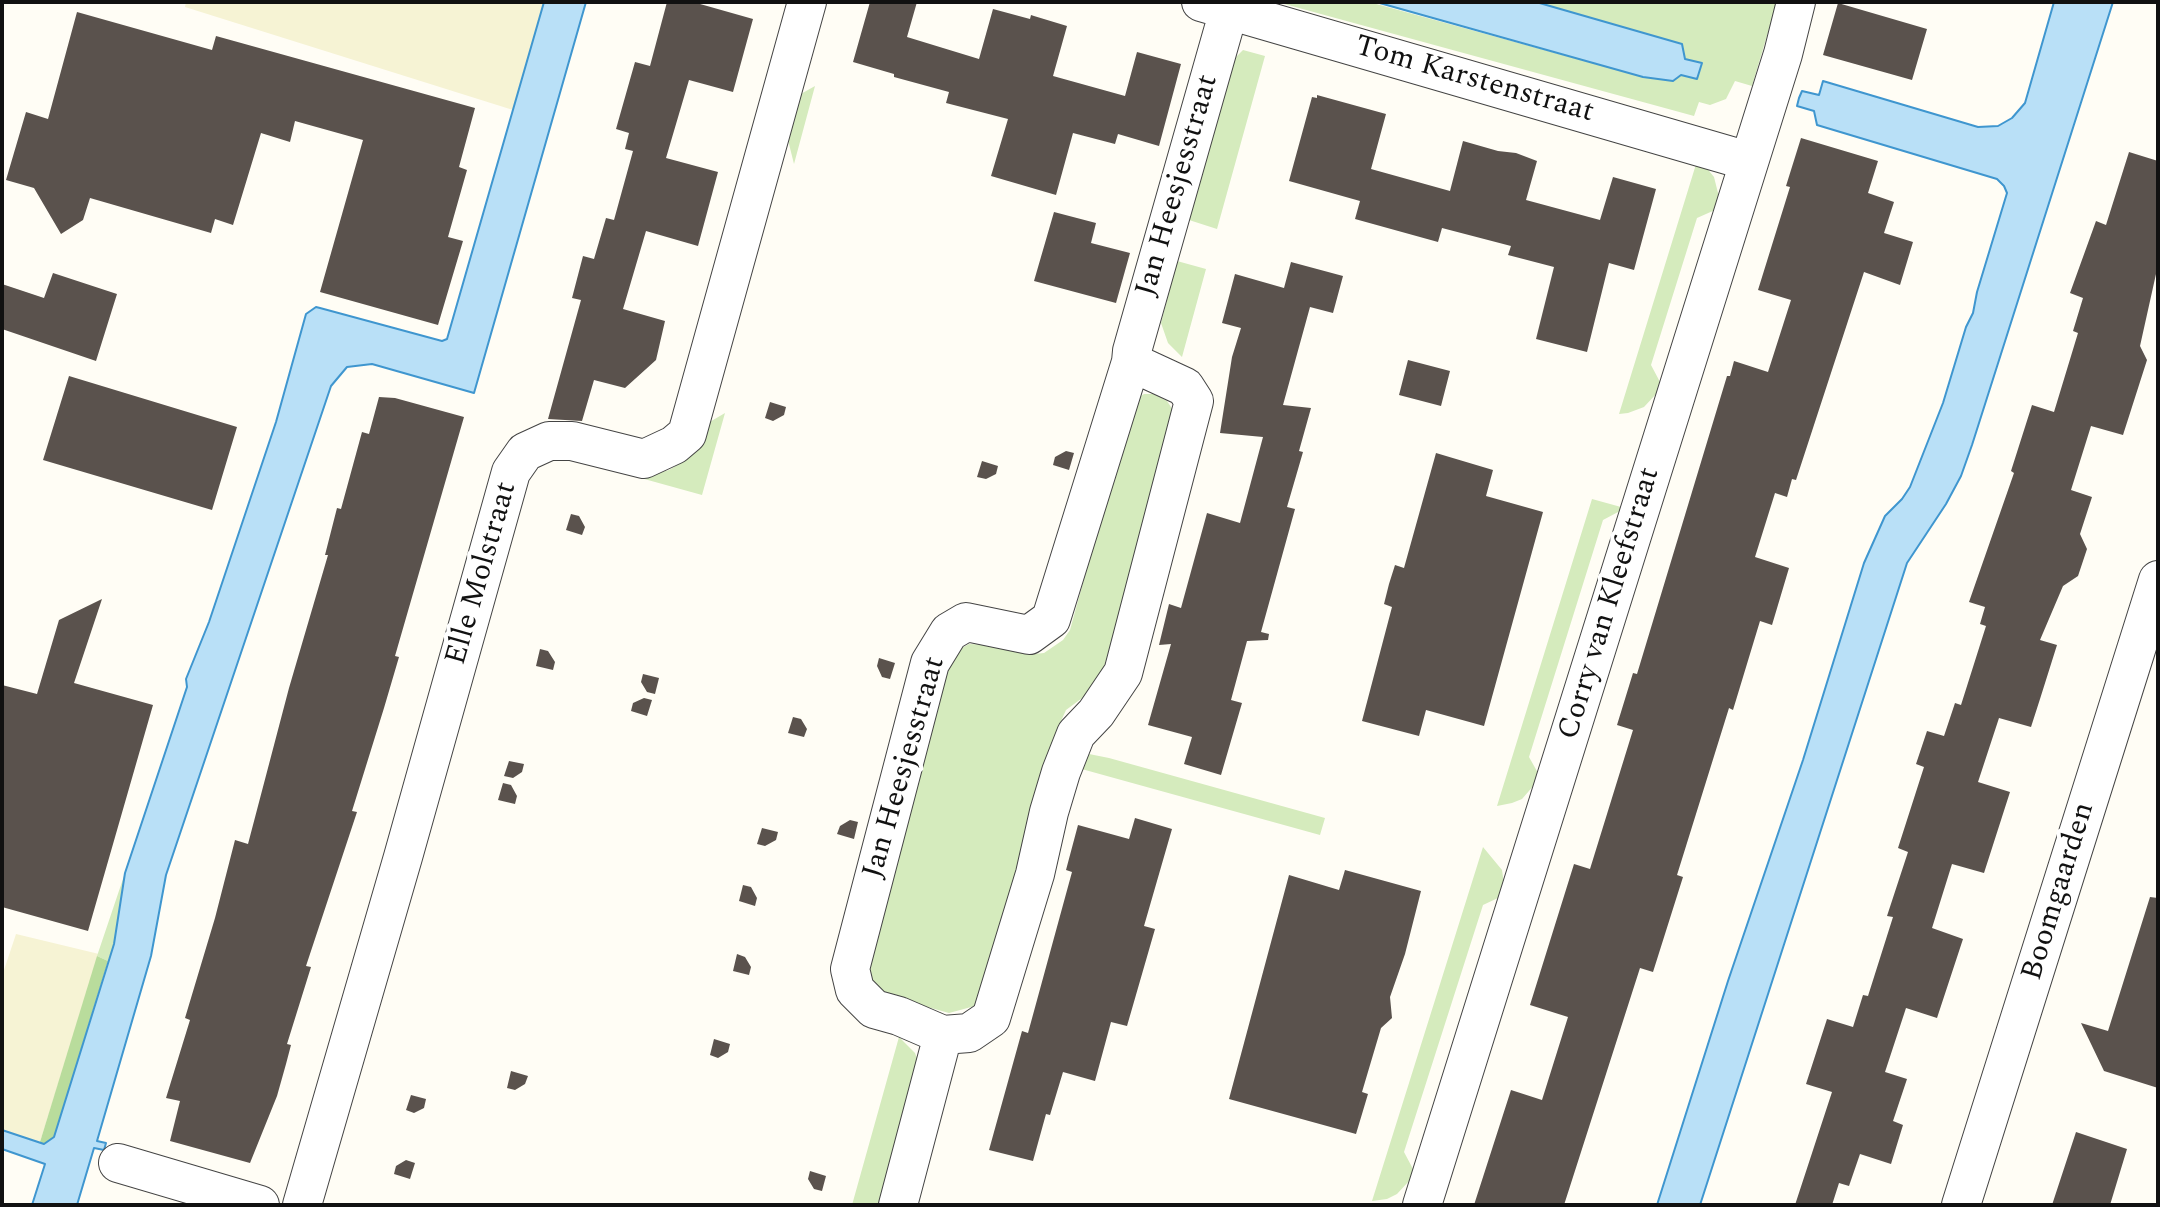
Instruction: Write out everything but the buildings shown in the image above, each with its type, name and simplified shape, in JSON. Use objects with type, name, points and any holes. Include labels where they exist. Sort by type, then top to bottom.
[{"type":"street","name":"Elle Molstraat","points":[[302,1205],[511,472],[525,452],[549,441],[572,441],[644,459],[658,454],[687,434],[807,2]]},
{"type":"street","name":"Corry van Kleefstraat","points":[[1422,1205],[1783,54],[1796,2]]},
{"type":"street","name":"Tom Karstenstraat","points":[[1215,6],[1748,161]]},
{"type":"street","name":"Jan Heesjesstraat","points":[[943,1035],[874,1009],[855,990],[850,969],[930,663],[949,632],[966,622],[1029,635],[1051,619],[1131,362],[1215,6]]},
{"type":"street","points":[[898,1205],[943,1035],[969,1033],[991,1018],[1035,874],[1061,772],[1076,734],[1096,713],[1123,673],[1194,401],[1185,387],[1131,362]]},
{"type":"street","name":"Boomgaarden","points":[[1961,1205],[2158,580]]},
{"type":"street","points":[[118,1163],[260,1205]]},
{"type":"shaded area","points":[[186,2],[544,2],[513,110],[185,7]]},
{"type":"shaded area","points":[[16,934],[99,954],[40,1142],[2,1130],[2,976]]},
{"type":"green space","points":[[1277,2],[1369,2],[1643,77],[1673,81],[1680,75],[1697,79],[1702,64],[1684,59],[1682,44],[1536,2],[1777,2],[1752,86],[1735,81],[1726,99],[1710,105],[1699,102],[1694,116]]},
{"type":"green space","points":[[1243,50],[1265,56],[1217,229],[1189,220],[1235,58]]},
{"type":"green space","points":[[815,86],[794,164],[788,140],[799,95]]},
{"type":"green space","points":[[1697,161],[1714,177],[1719,197],[1715,210],[1697,218],[1651,365],[1660,382],[1657,393],[1644,407],[1619,414]]},
{"type":"green space","points":[[1177,261],[1206,269],[1182,357],[1168,343],[1161,323]]},
{"type":"green space","points":[[1144,394],[1153,394],[1167,401],[1174,417],[1101,678],[1093,690],[1066,710],[1061,721],[988,988],[975,1006],[949,1013],[888,996],[869,977],[868,950],[944,670],[958,650],[969,644],[1034,654],[1044,653],[1063,640],[1070,630],[1133,401]]},
{"type":"green space","points":[[725,413],[702,495],[637,477],[669,470],[684,461],[690,456],[708,423]]},
{"type":"green space","points":[[1592,499],[1621,507],[1620,511],[1603,520],[1529,757],[1538,773],[1535,784],[1522,799],[1497,806]]},
{"type":"green space","points":[[1084,753],[1325,818],[1320,835],[1078,768]]},
{"type":"green space","points":[[1483,847],[1502,870],[1504,884],[1500,897],[1483,905],[1404,1152],[1413,1169],[1410,1180],[1397,1194],[1372,1201]]},
{"type":"green space","points":[[125,873],[114,944],[108,961],[97,956]]},
{"type":"green space","points":[[97,956],[108,961],[54,1137],[45,1144],[40,1142]]},
{"type":"green space","points":[[899,1037],[915,1053],[918,1061],[883,1205],[852,1205]]},
{"type":"water","points":[[544,2],[586,2],[474,393],[372,364],[347,367],[331,386],[166,875],[151,956],[97,1141],[106,1143],[104,1150],[94,1148],[77,1205],[32,1205],[45,1164],[2,1149],[2,1130],[44,1144],[54,1137],[114,944],[125,873],[187,687],[186,679],[209,622],[276,422],[306,314],[316,307],[442,341],[447,339]]},
{"type":"water","points":[[1376,2],[1536,2],[1682,44],[1685,59],[1702,63],[1697,79],[1681,75],[1673,81],[1643,77]]},
{"type":"water","points":[[2054,2],[2113,2],[1972,445],[1961,476],[1946,504],[1907,563],[1700,1205],[1657,1205],[1864,563],[1885,516],[1910,487],[1943,403],[1973,313],[2007,193],[1997,179],[1817,125],[1814,111],[1797,106],[1799,98],[1802,91],[1819,95],[1823,81],[1978,127],[1998,126],[2012,118],[2025,103]]}]
